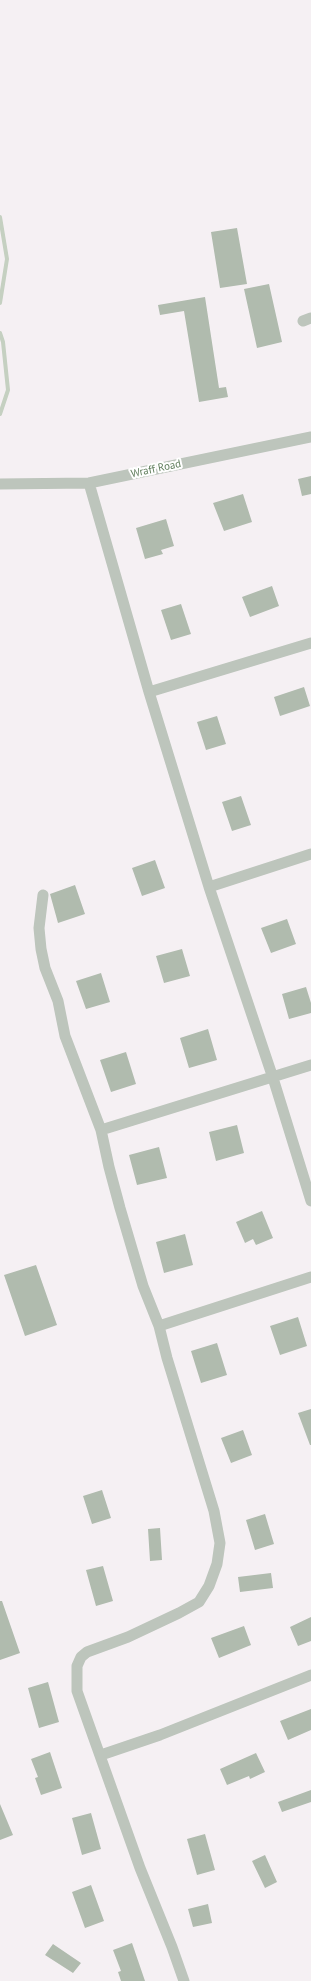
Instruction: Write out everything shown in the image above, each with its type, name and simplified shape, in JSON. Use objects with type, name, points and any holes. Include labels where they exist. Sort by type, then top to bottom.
[{"type":"street","name":"Wraff Road","points":[[0,484],[89,483],[311,437]]},
{"type":"street","points":[[89,483],[149,692],[209,887],[273,1078],[311,1201]]},
{"type":"street","points":[[149,692],[311,643]]},
{"type":"street","points":[[209,887],[311,854]]},
{"type":"street","points":[[43,895],[39,928],[41,950],[45,968],[58,1001],[65,1036],[101,1130],[109,1167],[143,1286],[159,1326],[169,1365],[214,1511],[220,1543],[217,1564],[212,1579],[198,1602],[180,1613],[128,1637],[87,1652],[81,1657],[76,1666],[78,1690],[140,1868],[184,1981]]},
{"type":"street","points":[[101,1130],[311,1066]]},
{"type":"street","points":[[159,1326],[311,1277]]},
{"type":"street","points":[[101,1755],[160,1735],[311,1675]]},
{"type":"building","points":[[237,228],[247,284],[220,288],[211,232]]},
{"type":"building","points":[[269,284],[282,342],[257,348],[244,289]]},
{"type":"building","points":[[205,297],[219,388],[226,387],[228,397],[199,402],[184,311],[160,315],[158,305]]},
{"type":"building","points":[[311,476],[311,494],[302,496],[298,479]]},
{"type":"building","points":[[243,494],[252,522],[224,531],[213,503]]},
{"type":"building","points":[[166,519],[174,546],[161,550],[163,554],[145,559],[136,528]]},
{"type":"building","points":[[272,586],[279,606],[250,617],[242,597]]},
{"type":"building","points":[[181,604],[191,634],[171,640],[161,610]]},
{"type":"building","points":[[304,687],[310,706],[280,716],[274,697]]},
{"type":"building","points":[[217,716],[226,744],[206,750],[197,722]]},
{"type":"building","points":[[241,796],[251,825],[232,831],[222,802]]},
{"type":"building","points":[[155,860],[165,888],[142,896],[132,868]]},
{"type":"building","points":[[75,885],[85,914],[58,923],[50,894]]},
{"type":"building","points":[[287,919],[296,944],[271,953],[261,928]]},
{"type":"building","points":[[182,949],[190,976],[164,983],[156,956]]},
{"type":"building","points":[[101,973],[110,1002],[86,1009],[76,981]]},
{"type":"building","points":[[306,987],[311,1003],[311,1013],[289,1019],[282,994]]},
{"type":"building","points":[[208,1029],[217,1060],[189,1068],[180,1038]]},
{"type":"building","points":[[126,1052],[136,1084],[111,1092],[100,1060]]},
{"type":"building","points":[[237,1125],[244,1153],[216,1161],[209,1132]]},
{"type":"building","points":[[159,1147],[167,1178],[137,1185],[129,1155]]},
{"type":"building","points":[[262,1211],[273,1238],[256,1245],[253,1239],[245,1243],[236,1222]]},
{"type":"building","points":[[185,1234],[193,1265],[164,1273],[156,1242]]},
{"type":"building","points":[[36,1265],[57,1325],[25,1336],[4,1275]]},
{"type":"building","points":[[298,1317],[307,1346],[280,1355],[270,1326]]},
{"type":"building","points":[[217,1343],[227,1375],[201,1383],[191,1351]]},
{"type":"building","points":[[311,1409],[311,1445],[310,1445],[298,1413]]},
{"type":"building","points":[[243,1430],[252,1455],[231,1463],[221,1438]]},
{"type":"building","points":[[102,1490],[111,1518],[92,1524],[83,1496]]},
{"type":"building","points":[[265,1514],[274,1544],[255,1550],[246,1520]]},
{"type":"building","points":[[160,1528],[162,1560],[150,1561],[148,1529]]},
{"type":"building","points":[[103,1566],[113,1601],[96,1606],[86,1570]]},
{"type":"building","points":[[271,1573],[273,1588],[240,1592],[238,1577]]},
{"type":"building","points":[[0,1601],[2,1601],[20,1653],[0,1660]]},
{"type":"building","points":[[311,1617],[311,1641],[298,1646],[290,1627]]},
{"type":"building","points":[[244,1626],[251,1645],[219,1658],[211,1638]]},
{"type":"building","points":[[48,1682],[59,1722],[39,1728],[28,1688]]},
{"type":"building","points":[[311,1709],[311,1730],[288,1740],[280,1721]]},
{"type":"building","points":[[50,1752],[62,1788],[41,1795],[35,1778],[38,1777],[31,1759]]},
{"type":"building","points":[[256,1753],[265,1772],[250,1779],[249,1776],[227,1785],[220,1769]]},
{"type":"building","points":[[311,1790],[311,1802],[282,1812],[278,1802]]},
{"type":"building","points":[[0,1804],[13,1835],[0,1840]]},
{"type":"building","points":[[91,1813],[101,1849],[82,1855],[72,1818]]},
{"type":"building","points":[[205,1834],[215,1870],[197,1875],[187,1839]]},
{"type":"building","points":[[265,1855],[277,1882],[265,1888],[252,1861]]},
{"type":"building","points":[[91,1885],[104,1921],[85,1928],[72,1892]]},
{"type":"building","points":[[208,1904],[212,1923],[193,1927],[188,1909]]},
{"type":"building","points":[[132,1943],[145,1981],[121,1981],[118,1972],[121,1971],[113,1950]]},
{"type":"building","points":[[53,1944],[81,1963],[73,1973],[45,1955]]},
{"type":"waterway","points":[[0,217],[7,259],[0,303]]},
{"type":"waterway","points":[[0,333],[3,342],[8,390],[0,414]]}]
